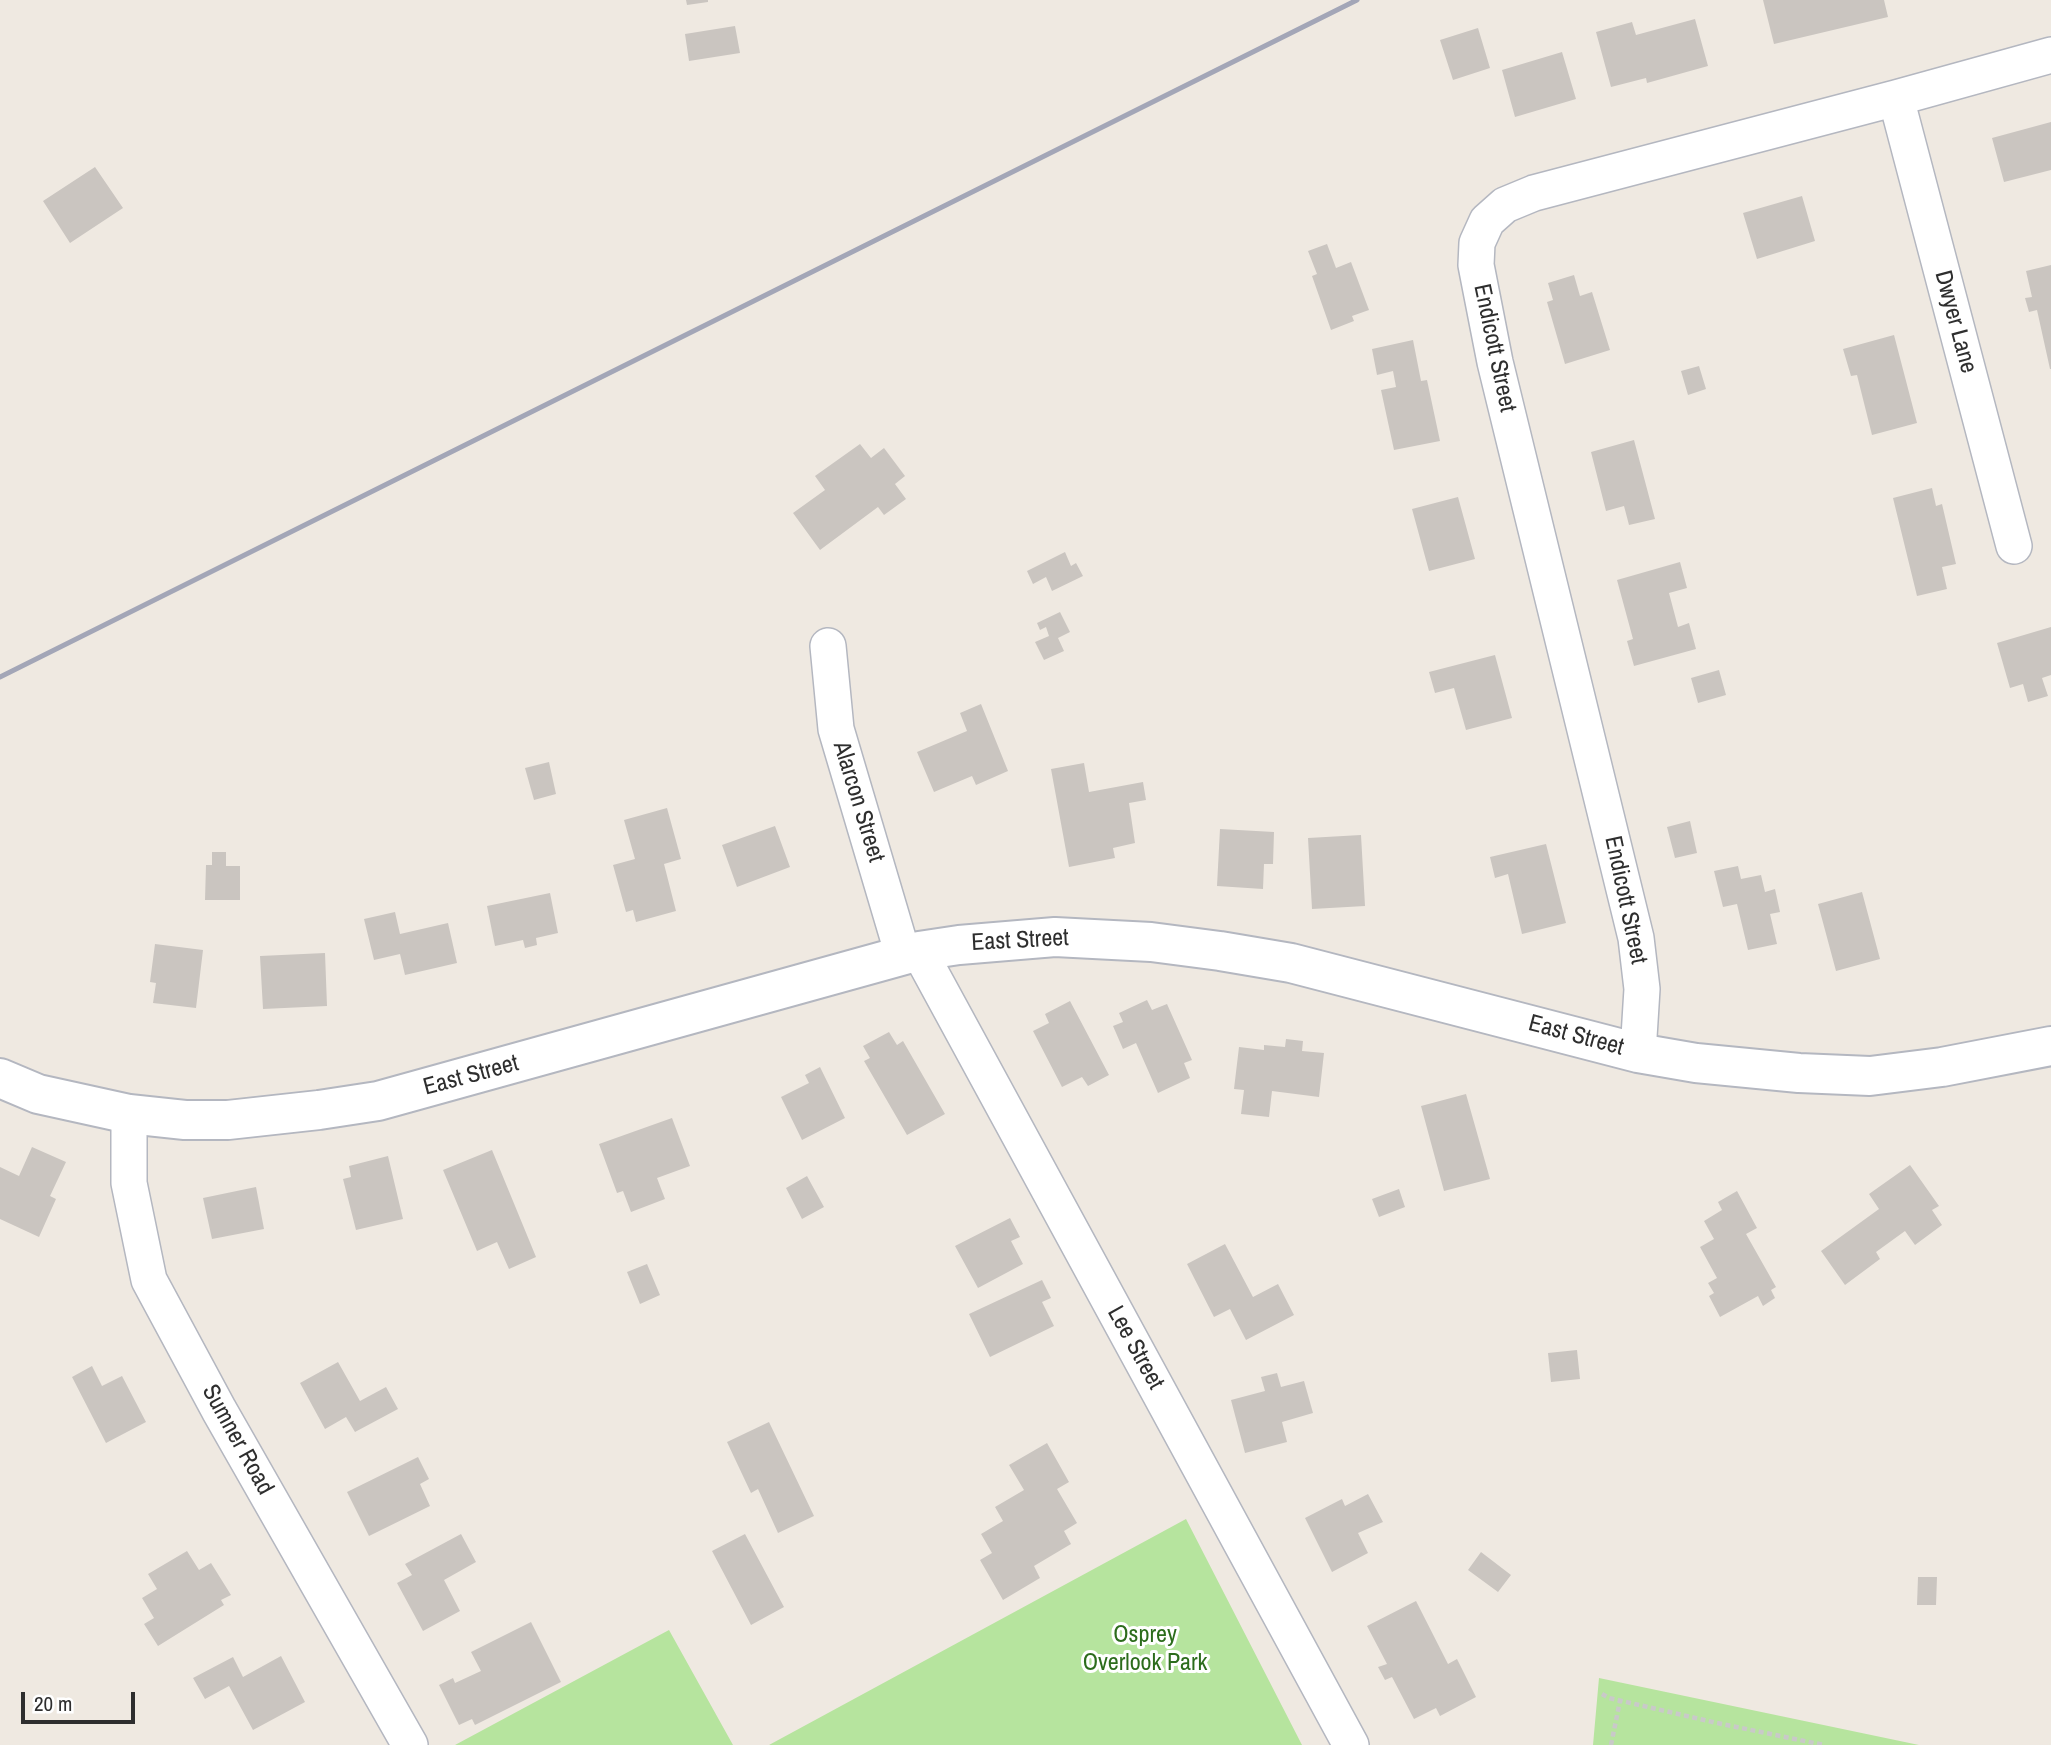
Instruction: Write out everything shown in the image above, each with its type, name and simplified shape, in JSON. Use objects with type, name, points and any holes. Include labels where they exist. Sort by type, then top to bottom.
[{"type":"street","name":"Endicott Street","points":[[1638,1052],[1643,989],[1636,939],[1495,362],[1476,265],[1477,243],[1487,221],[1505,205],[1534,192],[2051,55]]},
{"type":"street","name":"Dwyer Lane","points":[[1896,98],[2014,546]]},
{"type":"street","name":"Alarcon Street","points":[[828,646],[836,729],[911,953]]},
{"type":"street","name":"East Street","points":[[0,1079],[38,1094],[129,1114],[185,1120],[228,1120],[378,1101],[911,953],[959,945],[1055,937],[1151,942],[1304,966],[1638,1052],[1696,1063],[1799,1073],[1871,1076],[1942,1067],[2051,1046]]},
{"type":"street","name":"Lee Street","points":[[911,953],[1351,1745]]},
{"type":"street","name":"Sumner Road","points":[[129,1114],[130,1183],[149,1280],[219,1410],[410,1745]]},
{"type":"path","points":[[1602,1694],[1619,1701],[1824,1745]]},
{"type":"path","points":[[1611,1745],[1619,1701]]},
{"type":"green space","name":"Osprey Overlook Park","points":[[1186,1519],[1302,1745],[769,1745]]},
{"type":"green space","points":[[669,1630],[733,1745],[455,1745]]},
{"type":"green space","points":[[1599,1678],[1919,1745],[1593,1745]]},
{"type":"building","points":[[686,0],[708,0],[708,2],[687,5]]},
{"type":"building","points":[[1763,0],[1884,0],[1888,17],[1774,44]]},
{"type":"building","points":[[1695,19],[1708,66],[1647,83],[1646,78],[1611,87],[1596,32],[1632,22],[1636,35]]},
{"type":"building","points":[[735,26],[740,53],[689,61],[685,34]]},
{"type":"building","points":[[1478,28],[1490,68],[1453,80],[1440,40]]},
{"type":"building","points":[[1562,52],[1576,99],[1515,117],[1502,70]]},
{"type":"building","points":[[2051,122],[2051,170],[2004,182],[1992,138]]},
{"type":"building","points":[[95,167],[123,208],[70,243],[43,201]]},
{"type":"building","points":[[1802,196],[1815,241],[1757,259],[1743,213]]},
{"type":"building","points":[[1327,244],[1336,268],[1351,262],[1369,310],[1352,316],[1354,321],[1331,330],[1312,276],[1317,274],[1308,251]]},
{"type":"building","points":[[2051,265],[2050,369],[2037,310],[2029,312],[2025,298],[2032,297],[2026,271]]},
{"type":"building","points":[[1574,275],[1580,296],[1592,292],[1610,350],[1565,364],[1547,302],[1553,300],[1548,283]]},
{"type":"building","points":[[1894,335],[1917,423],[1872,435],[1857,375],[1851,376],[1843,349]]},
{"type":"building","points":[[1413,340],[1421,381],[1427,380],[1440,441],[1394,450],[1381,390],[1396,387],[1393,371],[1377,375],[1372,349]]},
{"type":"building","points":[[1699,366],[1706,389],[1688,395],[1681,371]]},
{"type":"building","points":[[1634,440],[1655,519],[1629,525],[1624,506],[1606,511],[1591,452]]},
{"type":"building","points":[[860,444],[871,458],[884,448],[905,476],[895,484],[906,499],[884,515],[878,507],[820,550],[793,513],[825,490],[815,476]]},
{"type":"building","points":[[1932,488],[1936,506],[1942,504],[1956,564],[1942,567],[1947,589],[1917,596],[1893,498]]},
{"type":"building","points":[[1458,497],[1475,559],[1429,571],[1412,509]]},
{"type":"building","points":[[1065,552],[1071,566],[1076,563],[1083,576],[1052,591],[1046,577],[1033,584],[1027,571]]},
{"type":"building","points":[[1680,562],[1687,588],[1669,593],[1678,627],[1689,623],[1696,649],[1634,666],[1627,641],[1633,639],[1617,580]]},
{"type":"building","points":[[1060,612],[1070,632],[1058,638],[1064,651],[1044,660],[1035,642],[1049,636],[1046,627],[1040,630],[1037,623]]},
{"type":"building","points":[[2051,627],[2051,675],[2042,678],[2048,696],[2028,702],[2023,684],[2010,688],[1997,643]]},
{"type":"building","points":[[1495,655],[1512,718],[1466,730],[1454,688],[1435,693],[1429,672]]},
{"type":"building","points":[[1719,670],[1726,695],[1698,703],[1691,678]]},
{"type":"building","points":[[981,704],[1008,771],[976,785],[972,776],[934,792],[917,752],[967,731],[960,713]]},
{"type":"building","points":[[549,762],[556,794],[534,800],[525,768]]},
{"type":"building","points":[[1084,763],[1089,792],[1143,782],[1146,800],[1129,803],[1135,843],[1113,848],[1115,858],[1069,867],[1051,769]]},
{"type":"building","points":[[667,808],[681,859],[664,864],[676,911],[636,922],[633,910],[626,912],[613,865],[635,859],[624,820]]},
{"type":"building","points":[[1690,821],[1697,853],[1675,858],[1667,827]]},
{"type":"building","points":[[775,826],[790,867],[737,887],[722,845]]},
{"type":"building","points":[[1220,829],[1274,832],[1273,864],[1264,864],[1263,889],[1217,886]]},
{"type":"building","points":[[1361,835],[1365,906],[1312,909],[1308,838]]},
{"type":"building","points":[[1546,844],[1566,923],[1522,934],[1508,874],[1495,878],[1490,857]]},
{"type":"building","points":[[212,852],[226,852],[226,866],[240,866],[240,900],[205,900],[206,865],[212,865]]},
{"type":"building","points":[[1738,866],[1741,879],[1761,875],[1765,892],[1775,889],[1780,912],[1770,914],[1777,944],[1748,950],[1737,904],[1723,907],[1714,871]]},
{"type":"building","points":[[1862,892],[1880,959],[1836,971],[1818,904]]},
{"type":"building","points":[[550,893],[558,933],[536,938],[537,945],[525,948],[523,940],[495,946],[487,906]]},
{"type":"building","points":[[395,912],[400,934],[448,923],[457,963],[405,975],[400,954],[374,960],[364,919]]},
{"type":"building","points":[[155,944],[203,950],[196,1008],[153,1003],[156,983],[150,982]]},
{"type":"building","points":[[325,953],[327,1006],[263,1009],[260,956]]},
{"type":"building","points":[[1147,1000],[1152,1010],[1167,1004],[1192,1060],[1184,1063],[1190,1078],[1158,1093],[1136,1043],[1123,1049],[1113,1026],[1123,1022],[1119,1013]]},
{"type":"building","points":[[1070,1001],[1109,1075],[1088,1086],[1082,1077],[1062,1087],[1033,1031],[1049,1023],[1045,1014]]},
{"type":"building","points":[[889,1032],[897,1045],[903,1041],[945,1114],[907,1135],[864,1061],[870,1058],[863,1046]]},
{"type":"building","points":[[1286,1039],[1303,1041],[1302,1051],[1324,1053],[1319,1097],[1272,1091],[1269,1117],[1241,1114],[1244,1090],[1234,1089],[1239,1047],[1264,1050],[1264,1045],[1285,1047]]},
{"type":"building","points":[[820,1067],[845,1118],[802,1140],[781,1097],[809,1083],[805,1075]]},
{"type":"building","points":[[1466,1094],[1490,1179],[1444,1191],[1421,1106]]},
{"type":"building","points":[[672,1118],[690,1166],[657,1178],[665,1199],[631,1212],[623,1191],[617,1193],[599,1144]]},
{"type":"building","points":[[32,1147],[66,1162],[50,1196],[56,1199],[39,1237],[0,1219],[0,1167],[19,1176]]},
{"type":"building","points":[[492,1150],[536,1257],[509,1269],[497,1242],[477,1251],[443,1170]]},
{"type":"building","points":[[388,1156],[403,1219],[356,1230],[343,1179],[351,1177],[349,1166]]},
{"type":"building","points":[[1910,1165],[1939,1206],[1932,1210],[1942,1225],[1915,1245],[1905,1231],[1876,1252],[1880,1259],[1845,1285],[1821,1251],[1879,1209],[1869,1194]]},
{"type":"building","points":[[807,1176],[824,1207],[802,1219],[786,1188]]},
{"type":"building","points":[[256,1187],[264,1229],[212,1239],[203,1198]]},
{"type":"building","points":[[1399,1189],[1405,1207],[1379,1217],[1372,1199]]},
{"type":"building","points":[[1737,1191],[1757,1228],[1746,1234],[1776,1287],[1771,1290],[1775,1298],[1763,1306],[1758,1296],[1720,1317],[1709,1296],[1714,1293],[1708,1283],[1717,1278],[1700,1247],[1714,1239],[1704,1221],[1722,1210],[1718,1202]]},
{"type":"building","points":[[1010,1218],[1020,1237],[1011,1241],[1023,1264],[978,1288],[955,1246]]},
{"type":"building","points":[[1225,1244],[1253,1297],[1278,1284],[1294,1315],[1246,1340],[1230,1309],[1214,1317],[1187,1264]]},
{"type":"building","points":[[647,1264],[660,1295],[640,1304],[627,1272]]},
{"type":"building","points":[[1042,1280],[1051,1298],[1042,1302],[1054,1326],[990,1357],[969,1314]]},
{"type":"building","points":[[1577,1350],[1580,1379],[1551,1382],[1548,1353]]},
{"type":"building","points":[[338,1362],[360,1401],[386,1387],[398,1409],[355,1432],[346,1417],[325,1429],[300,1383]]},
{"type":"building","points":[[92,1366],[102,1386],[122,1376],[146,1422],[106,1443],[72,1377]]},
{"type":"building","points":[[1277,1373],[1281,1387],[1304,1381],[1313,1413],[1282,1422],[1287,1442],[1245,1453],[1231,1400],[1265,1391],[1261,1377]]},
{"type":"building","points":[[769,1422],[814,1516],[778,1533],[758,1489],[751,1493],[727,1442]]},
{"type":"building","points":[[1047,1443],[1069,1482],[1057,1489],[1077,1523],[1064,1531],[1071,1544],[1034,1566],[1040,1578],[1003,1600],[980,1560],[992,1553],[981,1534],[1003,1521],[995,1507],[1024,1490],[1009,1465]]},
{"type":"building","points":[[418,1457],[429,1479],[420,1484],[430,1506],[369,1536],[347,1492]]},
{"type":"building","points":[[1368,1494],[1383,1522],[1358,1533],[1368,1553],[1332,1572],[1305,1518],[1342,1499],[1345,1506]]},
{"type":"building","points":[[461,1534],[476,1562],[444,1580],[460,1611],[423,1631],[397,1583],[412,1575],[405,1564]]},
{"type":"building","points":[[745,1534],[784,1607],[751,1625],[712,1551]]},
{"type":"building","points":[[187,1551],[199,1570],[211,1563],[231,1595],[221,1600],[224,1605],[158,1646],[144,1624],[154,1618],[142,1598],[157,1589],[148,1574]]},
{"type":"building","points":[[1481,1552],[1511,1575],[1498,1592],[1468,1570]]},
{"type":"building","points":[[1918,1577],[1937,1577],[1936,1605],[1917,1605]]},
{"type":"building","points":[[1416,1601],[1448,1664],[1457,1659],[1476,1697],[1440,1716],[1436,1708],[1414,1719],[1392,1677],[1385,1680],[1378,1667],[1387,1664],[1367,1626]]},
{"type":"building","points":[[531,1622],[561,1682],[475,1725],[472,1719],[459,1725],[439,1685],[453,1678],[455,1683],[481,1671],[471,1652]]},
{"type":"building","points":[[281,1656],[305,1702],[253,1730],[229,1686],[205,1699],[193,1678],[233,1657],[243,1677]]},
{"type":"railway","points":[[0,677],[1357,0]]}]
